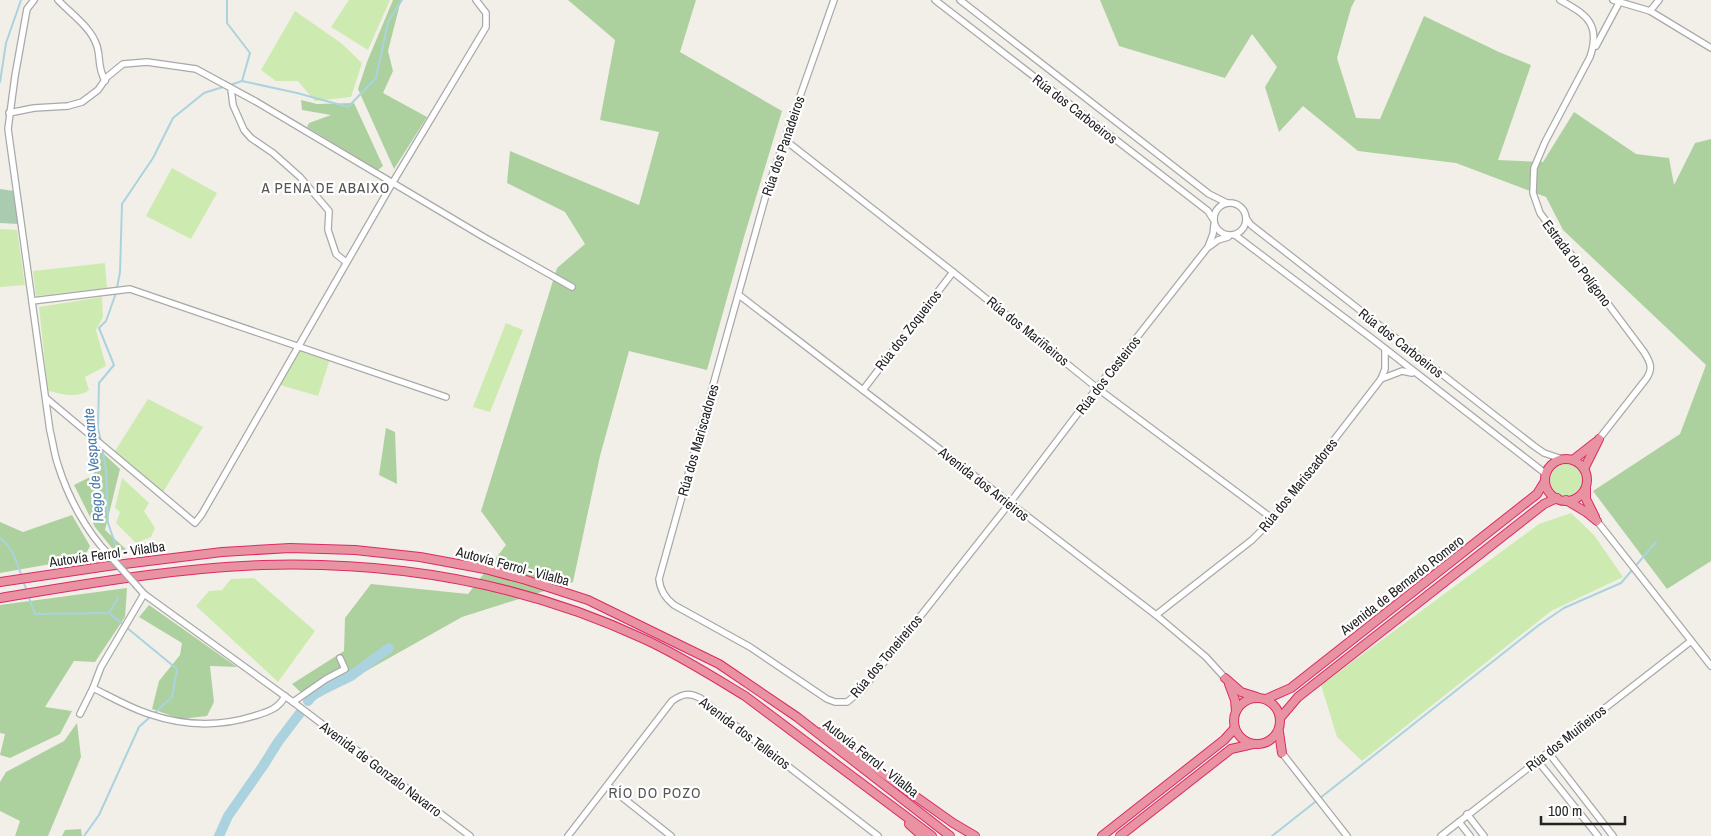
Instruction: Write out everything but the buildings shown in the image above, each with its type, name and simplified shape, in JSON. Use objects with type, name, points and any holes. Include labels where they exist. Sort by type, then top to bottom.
[{"type":"highway","points":[[1574,460],[1599,439]]},
{"type":"highway","points":[[1584,469],[1599,439]]},
{"type":"highway","points":[[1562,459],[1574,460],[1584,469],[1587,480],[1586,499],[1597,521],[1566,500],[1551,494],[1546,478],[1552,464],[1562,459]]},
{"type":"highway","name":"Avenida de Bernardo Romero","points":[[1263,698],[1291,688],[1537,494],[1546,478]]},
{"type":"highway","points":[[1566,500],[1578,497],[1586,486]]},
{"type":"highway","name":"Avenida de Bernardo Romero","points":[[1281,717],[1298,697],[1544,504],[1557,498]]},
{"type":"highway","name":"Autovía Ferrol - Vilalba","points":[[0,582],[108,566],[244,550],[290,548],[355,550],[420,557],[484,569],[526,580],[588,600],[719,664],[797,717],[950,836]]},
{"type":"highway","name":"Autovía Ferrol - Vilalba","points":[[0,598],[117,580],[260,565],[322,564],[383,568],[442,576],[481,584],[574,610],[645,639],[713,676],[745,696],[932,836]]},
{"type":"highway","points":[[719,664],[760,687],[953,823],[975,836]]},
{"type":"highway","points":[[1225,678],[1241,692],[1263,698],[1276,706],[1281,717],[1278,732],[1282,753]]},
{"type":"highway","points":[[1225,678],[1235,700],[1235,728],[1242,739],[1253,744]]},
{"type":"highway","points":[[1236,711],[1246,701],[1263,698]]},
{"type":"highway","points":[[1102,836],[1224,740],[1235,728]]},
{"type":"highway","points":[[1120,836],[1231,749],[1269,742],[1278,732]]},
{"type":"highway","points":[[1263,744],[1282,753]]},
{"type":"highway","points":[[864,784],[922,836]]},
{"type":"street","name":"Avenida de Gonzalo Navarro","points":[[34,0],[27,9],[9,113],[8,129],[57,464],[72,500],[97,543],[144,594],[285,696],[470,836]]},
{"type":"street","points":[[58,0],[86,28],[97,46],[100,71],[105,81]]},
{"type":"street","points":[[46,398],[195,522],[202,514],[346,262],[486,27],[486,13],[476,0]]},
{"type":"street","name":"Rúa dos Panadeiros","points":[[739,295],[769,184],[834,0]]},
{"type":"street","name":"Rúa dos Carboeiros","points":[[935,0],[1208,211],[1222,234],[1233,235],[1386,349],[1546,478]]},
{"type":"street","name":"Rúa dos Carboeiros","points":[[960,0],[1209,194],[1240,207],[1251,225],[1534,446],[1544,453],[1562,459]]},
{"type":"street","points":[[1560,0],[1579,10],[1593,26],[1594,32],[1603,32]]},
{"type":"street","points":[[1650,11],[1659,0]]},
{"type":"street","points":[[1590,57],[1616,1],[1650,11],[1711,48]]},
{"type":"street","name":"Estrada do Polígono","points":[[1594,32],[1594,44],[1590,57],[1545,142],[1534,168],[1532,193],[1540,213],[1644,352],[1651,366],[1651,371],[1646,380],[1599,439]]},
{"type":"street","points":[[9,113],[34,108],[68,106],[82,102],[98,90],[117,67],[122,64],[147,62],[196,69],[254,100],[482,236],[572,286]]},
{"type":"street","points":[[228,87],[233,106],[244,130],[251,138],[273,153],[300,176],[329,211],[328,230],[336,254],[346,262]]},
{"type":"street","points":[[0,131],[8,129]]},
{"type":"street","name":"Rúa dos Mariñeiros","points":[[785,140],[1097,388],[1273,520]]},
{"type":"street","points":[[1214,222],[1216,210],[1227,203]]},
{"type":"street","points":[[1233,235],[1241,232],[1246,218]]},
{"type":"street","name":"Rúa dos Cesteiros","points":[[1208,247],[1213,234],[1214,222]]},
{"type":"street","name":"Rúa dos Cesteiros","points":[[1010,504],[1097,388],[1208,247],[1218,240],[1233,235]]},
{"type":"street","name":"Rúa dos Zoqueiros","points":[[863,390],[953,272]]},
{"type":"street","points":[[32,301],[130,289],[446,397]]},
{"type":"street","name":"Avenida dos Arrieiros","points":[[739,295],[1156,615],[1206,657],[1225,678]]},
{"type":"street","name":"Rúa dos Mariscadores","points":[[660,586],[659,579],[662,564],[739,295]]},
{"type":"street","name":"Rúa dos Mariscadores","points":[[1156,615],[1252,540],[1273,520],[1381,380],[1386,369],[1386,349]]},
{"type":"street","points":[[1381,380],[1402,371],[1416,374]]},
{"type":"street","name":"Rúa dos Toneireiros","points":[[660,586],[666,598],[674,605],[750,647],[827,699],[835,702],[848,702],[862,690],[1010,504]]},
{"type":"street","points":[[1597,521],[1711,666]]},
{"type":"street","points":[[80,714],[101,667],[144,594]]},
{"type":"street","name":"Rúa dos Muiñeiros","points":[[1441,836],[1691,641]]},
{"type":"street","points":[[293,702],[326,679],[345,669],[340,658]]},
{"type":"street","points":[[93,688],[147,714],[188,724],[218,723],[247,718],[278,707],[285,696]]},
{"type":"street","name":"Avenida dos Telleiros","points":[[568,836],[672,701],[680,695],[692,694],[700,698],[878,836]]},
{"type":"street","points":[[1548,752],[1613,836]]},
{"type":"street","points":[[1282,753],[1347,836]]},
{"type":"street","points":[[1537,760],[1598,836]]},
{"type":"street","points":[[1546,771],[1549,767],[1560,767]]},
{"type":"street","points":[[608,786],[671,836]]},
{"type":"street","points":[[1468,814],[1484,836]]},
{"type":"street","points":[[1458,822],[1469,835]]},
{"type":"street","points":[[1469,835],[1471,829],[1478,828]]},
{"type":"green space","points":[[349,0],[390,0],[368,50],[331,27]]},
{"type":"green space","points":[[393,0],[401,0],[388,51],[393,71],[383,93],[427,117],[394,169],[358,89],[367,62]]},
{"type":"green space","points":[[568,0],[696,0],[680,52],[782,111],[707,370],[629,351],[600,456],[573,582],[462,617],[311,702],[292,684],[344,651],[345,618],[371,584],[468,594],[506,545],[481,511],[557,268],[585,244],[565,212],[507,183],[510,151],[639,205],[659,132],[600,120],[615,40]]},
{"type":"green space","points":[[1100,0],[1355,0],[1337,58],[1356,118],[1380,119],[1424,16],[1499,52],[1531,65],[1498,160],[1543,162],[1574,112],[1636,154],[1669,158],[1674,185],[1695,143],[1711,139],[1711,561],[1667,589],[1593,491],[1680,434],[1706,365],[1563,230],[1546,197],[1456,163],[1358,151],[1303,106],[1279,132],[1265,87],[1277,67],[1252,34],[1225,78],[1119,46]]},
{"type":"green space","points":[[295,11],[341,43],[362,63],[351,97],[315,101],[298,81],[276,81],[261,70]]},
{"type":"green space","points":[[301,100],[317,104],[354,103],[383,166],[378,170],[307,127],[309,123],[331,115],[302,110]]},
{"type":"green space","points":[[172,168],[217,193],[191,239],[146,216]]},
{"type":"green space","points":[[0,189],[14,191],[18,224],[0,223]]},
{"type":"green space","points":[[0,229],[17,230],[25,285],[0,287]]},
{"type":"green space","points":[[105,263],[107,288],[36,296],[33,271]]},
{"type":"green space","points":[[102,297],[103,317],[96,330],[106,366],[85,377],[89,390],[84,393],[69,395],[48,391],[39,307]]},
{"type":"green space","points":[[506,323],[523,330],[490,412],[473,407]]},
{"type":"green space","points":[[301,349],[330,359],[318,396],[280,385]]},
{"type":"green space","points":[[148,399],[203,427],[163,492],[115,451]]},
{"type":"green space","points":[[386,428],[395,432],[397,484],[379,475]]},
{"type":"green space","points":[[92,443],[120,469],[105,530],[130,553],[119,557],[95,527],[74,485],[94,475]]},
{"type":"green space","points":[[1566,464],[1578,468],[1582,480],[1578,492],[1566,496],[1554,492],[1550,480],[1554,468]]},
{"type":"green space","points":[[122,478],[149,503],[144,511],[155,528],[151,537],[136,543],[116,523],[120,512],[115,508]]},
{"type":"green space","points":[[1571,513],[1594,535],[1623,577],[1551,611],[1362,761],[1337,737],[1321,685],[1539,524]]},
{"type":"green space","points":[[72,515],[90,546],[84,558],[0,573],[0,522],[23,532]]},
{"type":"green space","points":[[254,578],[315,631],[278,682],[196,606],[209,591],[222,590],[231,579]]},
{"type":"green space","points":[[127,588],[125,617],[95,662],[74,661],[45,707],[72,711],[60,734],[10,758],[0,755],[5,734],[0,733],[0,605]]},
{"type":"green space","points":[[149,605],[237,667],[210,666],[214,702],[207,716],[181,719],[152,709],[159,681],[180,655],[182,643],[139,617]]},
{"type":"green space","points":[[77,723],[81,757],[48,836],[15,836],[20,821],[0,811],[0,782],[6,772],[64,741]]},
{"type":"green space","points":[[81,829],[82,836],[62,836],[65,830]]},
{"type":"waterway","points":[[0,82],[6,43],[21,0]]},
{"type":"waterway","points":[[227,0],[227,23],[250,53],[242,81]]},
{"type":"waterway","name":"Rego de Vespasante","points":[[230,85],[242,81],[348,107],[376,78],[388,22],[402,0]]},
{"type":"waterway","name":"Rego de Vespasante","points":[[117,288],[120,272],[122,204],[153,158],[173,118],[204,93],[226,86]]},
{"type":"waterway","name":"Rego de Vespasante","points":[[101,442],[98,428],[99,383],[114,365],[99,328],[106,321],[116,293]]},
{"type":"waterway","name":"Rego de Vespasante","points":[[102,447],[106,470],[108,523],[117,549]]},
{"type":"waterway","points":[[0,538],[11,550],[22,577]]},
{"type":"waterway","points":[[1272,836],[1539,625],[1564,608],[1621,583],[1656,542]]},
{"type":"waterway","points":[[23,581],[27,591]]},
{"type":"waterway","points":[[28,595],[35,614],[107,613]]},
{"type":"waterway","name":"Rego de Vespasante","points":[[84,836],[99,815],[139,727],[172,697],[177,669],[109,613],[118,598]]},
{"type":"waterway","points":[[308,701],[314,694],[351,676],[389,648]]},
{"type":"waterway","points":[[219,836],[228,816],[300,713]]},
{"type":"district","name":"A PENA DE ABAIXO","points":[[326,187]]},
{"type":"district","name":"RÍO DO POZO","points":[[655,792]]}]
